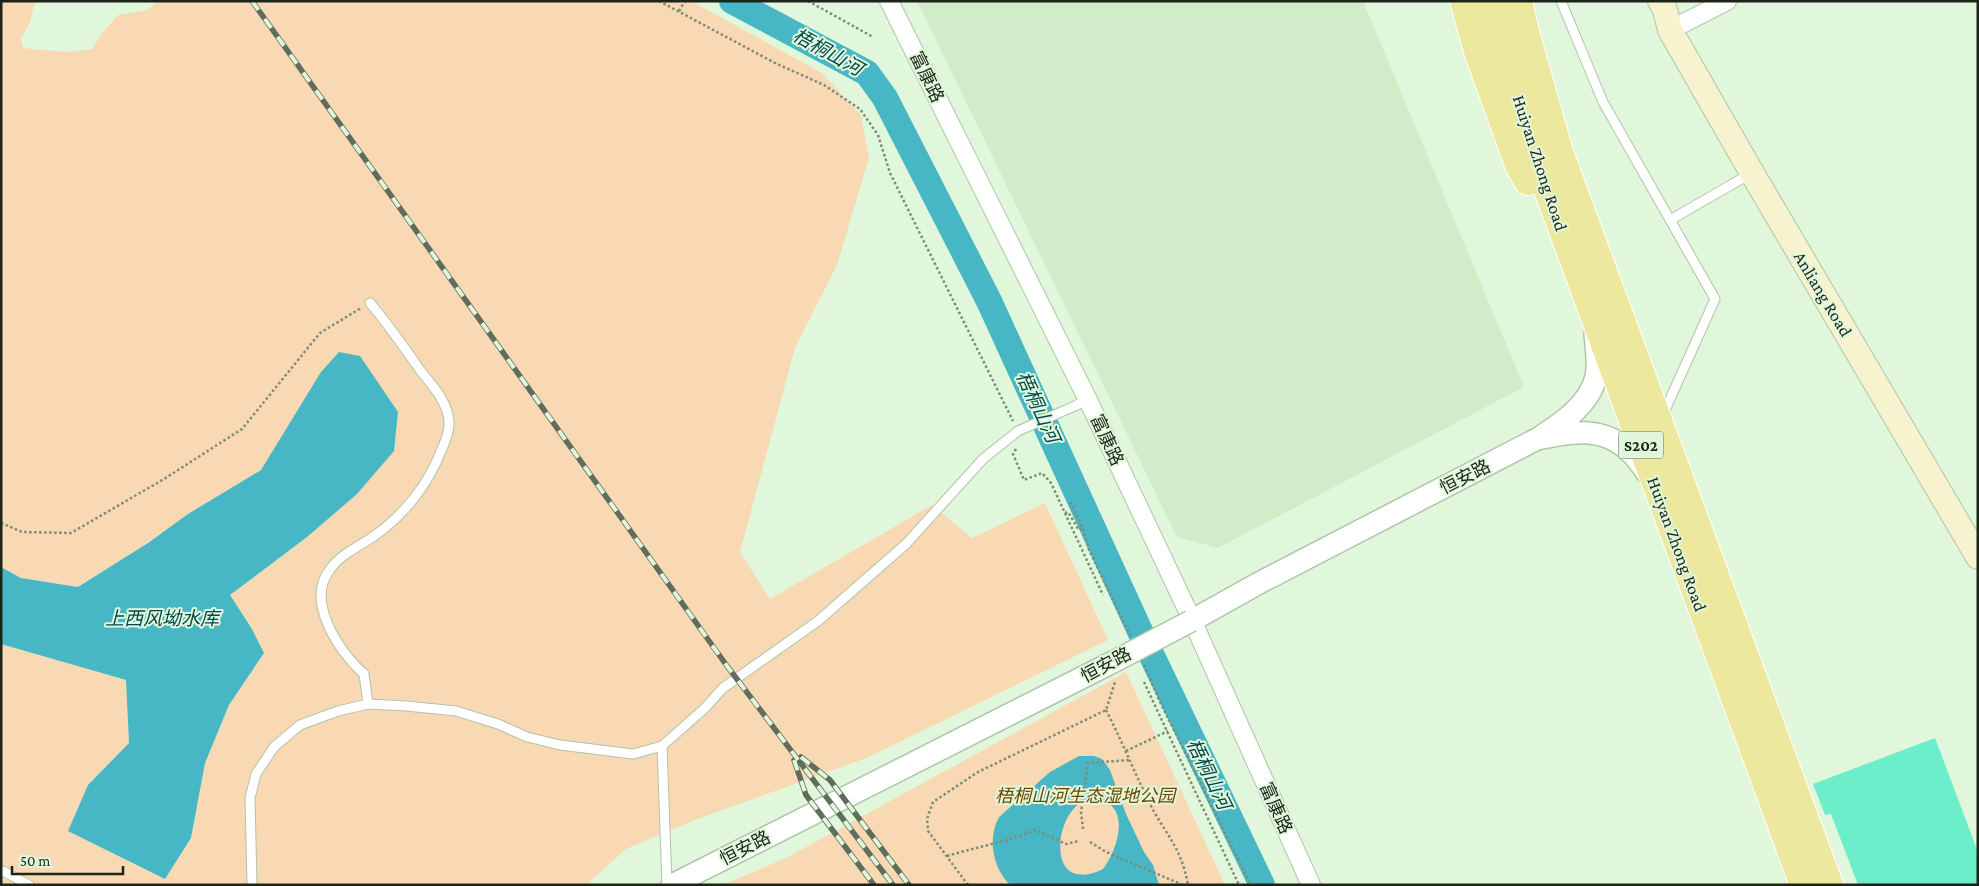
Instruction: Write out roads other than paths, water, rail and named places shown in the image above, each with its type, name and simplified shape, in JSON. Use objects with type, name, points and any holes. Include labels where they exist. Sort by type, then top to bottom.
[{"type":"main road","points":[[1464,1],[1478,51],[1519,165],[1583,288]]},
{"type":"main road","name":"Huiyan Zhong Road","points":[[1492,1],[1536,157],[1804,885]]},
{"type":"main road","name":"Huiyan Zhong Road","points":[[1518,1],[1525,32],[1560,152],[1829,885]]},
{"type":"main road","points":[[1536,1],[1560,152]]},
{"type":"main road","name":"Anliang Road","points":[[1644,1],[1653,18],[1670,30]]},
{"type":"main road","name":"Anliang Road","points":[[1660,1],[1670,30],[1978,557]]},
{"type":"street","name":"富康路","points":[[889,1],[1082,401],[1191,620],[1311,885]]},
{"type":"street","points":[[1670,30],[1727,1]]},
{"type":"street","points":[[1537,439],[1569,418],[1579,406],[1596,378],[1598,361],[1594,316]]},
{"type":"street","points":[[1537,439],[1570,432],[1582,432],[1606,437],[1630,452],[1655,482]]},
{"type":"street","name":"恒安路","points":[[672,885],[1113,662],[1258,583],[1537,439]]},
{"type":"lane","points":[[1561,1],[1604,102],[1715,299],[1659,424]]},
{"type":"lane","points":[[1670,220],[1752,173]]},
{"type":"lane","points":[[368,704],[364,674],[350,662],[326,622],[321,599],[323,583],[329,569],[382,531],[418,494],[439,457],[449,431],[448,412],[438,393],[370,302]]},
{"type":"lane","points":[[252,885],[250,798],[256,774],[274,747],[300,725],[338,711],[368,704],[456,711],[498,724],[527,737],[560,745],[633,754],[662,746],[705,708],[723,688],[818,621],[906,544],[983,459],[1022,429],[1082,401]]},
{"type":"lane","points":[[662,746],[667,885]]},
{"type":"lane","points":[[2,871],[29,885]]},
{"type":"water","name":"上西风坳水库","points":[[339,352],[360,356],[398,412],[394,451],[357,494],[307,537],[230,595],[252,629],[264,653],[229,705],[205,763],[191,838],[165,879],[68,831],[88,785],[129,743],[126,680],[1,644],[1,567],[21,578],[78,587],[148,543],[188,514],[261,470],[321,372]]},
{"type":"water","points":[[1079,756],[1094,756],[1102,759],[1110,770],[1126,814],[1144,852],[1153,865],[1159,885],[1010,885],[999,870],[996,862],[993,844],[995,826],[999,817],[1050,772]],"holes":[[[1092,798],[1106,802],[1114,809],[1118,817],[1118,835],[1112,854],[1103,869],[1090,874],[1077,874],[1068,870],[1062,861],[1060,849],[1061,836],[1065,823],[1072,811],[1081,802]]]},
{"type":"waterway","name":"梧桐山河","points":[[732,1],[867,73],[885,98],[989,301],[1139,629],[1262,885]]},
{"type":"railway","points":[[252,1],[727,666],[893,885]]},
{"type":"railway","points":[[801,757],[830,780],[909,885]]},
{"type":"railway","points":[[794,760],[806,795],[874,885]]},
{"type":"park label","name":"梧桐山河生态湿地公园","points":[[1085,796]]}]
